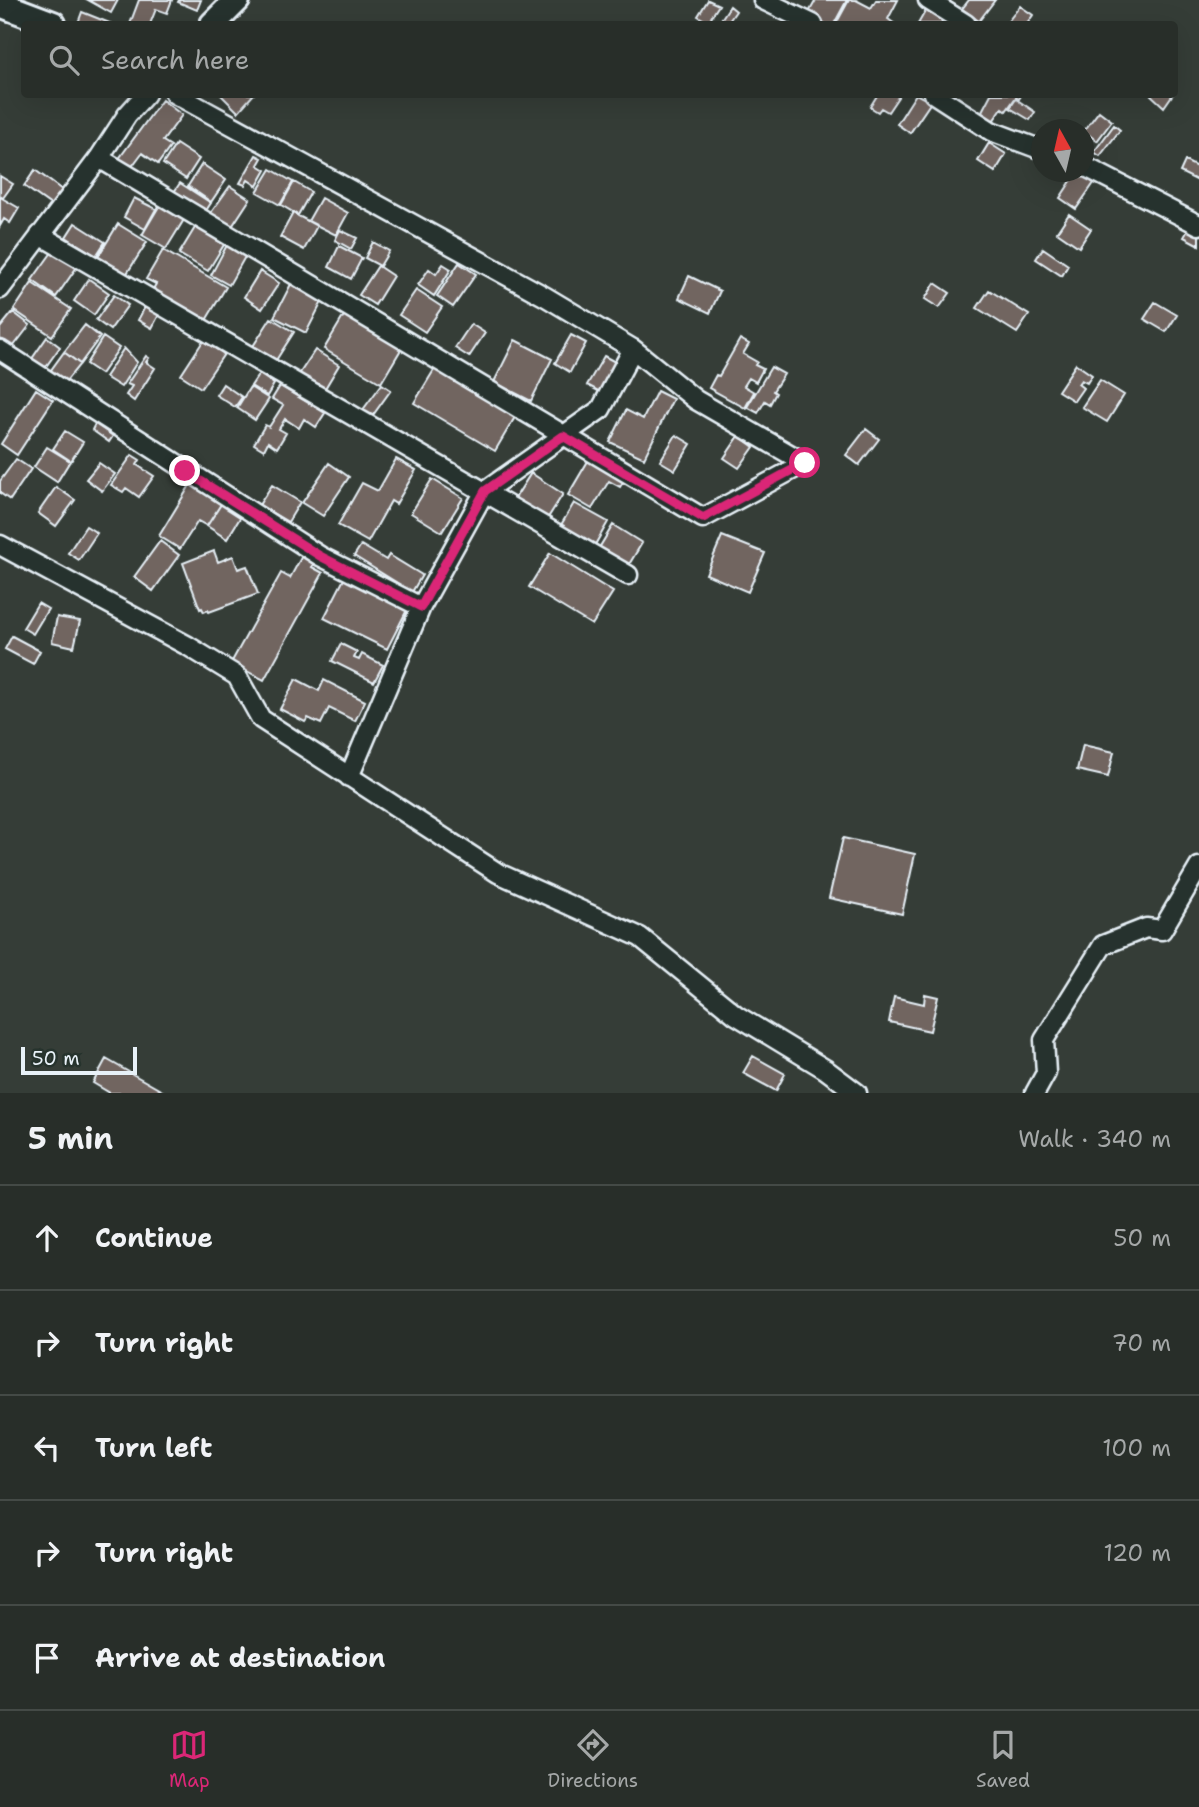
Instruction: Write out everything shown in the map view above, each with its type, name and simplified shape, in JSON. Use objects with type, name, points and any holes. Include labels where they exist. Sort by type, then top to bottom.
[{"type":"street","points":[[216,21],[237,0]]},
{"type":"street","points":[[763,0],[807,21]]},
{"type":"street","points":[[928,0],[961,21]]},
{"type":"street","points":[[0,4],[45,21]]},
{"type":"street","points":[[0,289],[99,158],[127,115],[142,98]]},
{"type":"street","points":[[99,158],[703,518],[805,463],[696,400],[633,349],[546,297],[182,98]]},
{"type":"street","points":[[940,98],[991,131],[1031,146]]},
{"type":"street","points":[[1094,172],[1199,225]]},
{"type":"street","points":[[40,235],[628,575]]},
{"type":"street","points":[[0,349],[320,556],[421,607]]},
{"type":"street","points":[[349,777],[421,607],[485,491],[601,409],[633,349]]},
{"type":"street","points":[[0,545],[188,646],[237,676],[261,719],[498,873],[640,937],[736,1015],[825,1069],[857,1093]]},
{"type":"street","points":[[1035,1093],[1046,1073],[1044,1040],[1103,945],[1146,928],[1162,930],[1199,867]]},
{"type":"building","points":[[88,0],[118,0],[111,13]]},
{"type":"building","points":[[139,0],[172,0],[167,13],[156,9],[151,21],[131,21]]},
{"type":"building","points":[[201,0],[197,10],[178,2]]},
{"type":"building","points":[[708,0],[719,5],[709,21],[698,16]]},
{"type":"building","points":[[816,0],[847,0],[836,21],[821,21],[808,14]]},
{"type":"building","points":[[849,0],[856,0],[871,8],[876,0],[898,0],[888,19],[891,21],[838,21]]},
{"type":"building","points":[[969,0],[995,0],[979,21],[962,9]]},
{"type":"building","points":[[730,6],[736,11],[729,21],[720,21]]},
{"type":"building","points":[[1020,6],[1033,15],[1029,21],[1008,21]]},
{"type":"building","points":[[926,10],[944,19],[943,21],[920,21]]},
{"type":"building","points":[[82,12],[104,21],[79,21]]},
{"type":"building","points":[[224,98],[250,98],[238,112]]},
{"type":"building","points":[[876,98],[897,98],[888,112],[881,108],[878,112],[870,107]]},
{"type":"building","points":[[913,98],[924,98],[931,102],[910,133],[897,124]]},
{"type":"building","points":[[989,98],[1015,98],[1006,111],[1002,108],[993,121],[981,113]]},
{"type":"building","points":[[1154,98],[1170,98],[1164,107]]},
{"type":"building","points":[[1016,99],[1035,112],[1030,120],[1010,108]]},
{"type":"building","points":[[162,100],[182,115],[163,141],[171,146],[158,164],[142,153],[130,169],[118,160]]},
{"type":"building","points":[[1099,111],[1112,121],[1097,141],[1094,139],[1093,119]]},
{"type":"building","points":[[1114,125],[1120,130],[1100,156],[1094,152]]},
{"type":"building","points":[[989,143],[1006,154],[995,172],[978,161]]},
{"type":"building","points":[[176,144],[199,159],[186,179],[163,164]]},
{"type":"building","points":[[256,155],[262,158],[258,165],[266,170],[257,186],[248,180],[245,185],[240,183]]},
{"type":"building","points":[[1185,161],[1199,168],[1198,181],[1180,172]]},
{"type":"building","points":[[202,164],[226,180],[211,202],[188,186]]},
{"type":"building","points":[[271,169],[293,182],[280,205],[257,192]]},
{"type":"building","points":[[35,170],[62,190],[51,205],[24,186]]},
{"type":"building","points":[[0,176],[13,184],[3,198],[0,196]]},
{"type":"building","points":[[294,182],[311,192],[298,215],[281,205]]},
{"type":"building","points":[[1070,182],[1094,183],[1076,209],[1060,198]]},
{"type":"building","points":[[180,183],[211,203],[205,212],[174,192]]},
{"type":"building","points":[[230,186],[250,199],[231,228],[210,214]]},
{"type":"building","points":[[0,197],[19,208],[10,223],[4,219],[0,226]]},
{"type":"building","points":[[134,198],[156,209],[145,229],[124,217]]},
{"type":"building","points":[[321,198],[348,213],[336,235],[308,221]]},
{"type":"building","points":[[161,203],[185,218],[166,249],[142,235]]},
{"type":"building","points":[[293,213],[317,226],[304,250],[280,237]]},
{"type":"building","points":[[1069,214],[1091,229],[1079,247],[1057,232]]},
{"type":"building","points":[[75,223],[105,242],[96,256],[66,237]]},
{"type":"building","points":[[118,224],[147,242],[124,278],[96,260]]},
{"type":"building","points":[[1191,225],[1199,229],[1199,245],[1184,237]]},
{"type":"building","points":[[196,226],[225,243],[208,271],[179,254]]},
{"type":"building","points":[[340,230],[357,238],[351,249],[335,240]]},
{"type":"building","points":[[373,242],[389,251],[380,266],[365,258]]},
{"type":"building","points":[[227,245],[246,255],[229,285],[211,275]]},
{"type":"building","points":[[339,246],[362,258],[351,279],[329,267]]},
{"type":"building","points":[[55,248],[79,264],[56,297],[32,280]]},
{"type":"building","points":[[1043,248],[1068,265],[1062,276],[1036,259]]},
{"type":"building","points":[[163,250],[226,287],[205,322],[152,291],[156,284],[146,279]]},
{"type":"building","points":[[459,263],[476,274],[453,307],[437,296]]},
{"type":"building","points":[[443,264],[451,269],[434,296],[418,285],[429,269],[436,274]]},
{"type":"building","points":[[378,266],[393,276],[375,305],[359,295]]},
{"type":"building","points":[[260,271],[279,283],[262,309],[244,297]]},
{"type":"building","points":[[689,276],[720,291],[710,313],[679,298]]},
{"type":"building","points":[[89,279],[109,293],[94,315],[74,301]]},
{"type":"building","points":[[292,282],[324,298],[306,333],[274,317]]},
{"type":"building","points":[[32,283],[71,309],[52,336],[14,310]]},
{"type":"building","points":[[935,283],[950,293],[939,308],[925,299]]},
{"type":"building","points":[[416,290],[442,307],[425,332],[399,315]]},
{"type":"building","points":[[989,290],[1029,315],[1017,333],[977,308]]},
{"type":"building","points":[[114,295],[128,305],[110,330],[96,320]]},
{"type":"building","points":[[1155,302],[1177,315],[1166,332],[1144,319]]},
{"type":"building","points":[[147,303],[161,311],[152,328],[138,320]]},
{"type":"building","points":[[13,312],[30,325],[10,351],[0,344],[0,328]]},
{"type":"building","points":[[346,312],[403,346],[381,383],[324,349]]},
{"type":"building","points":[[271,318],[294,332],[273,365],[250,351]]},
{"type":"building","points":[[471,324],[485,333],[469,357],[455,348]]},
{"type":"building","points":[[85,325],[100,337],[80,364],[64,352]]},
{"type":"building","points":[[571,335],[586,343],[570,372],[555,363]]},
{"type":"building","points":[[47,337],[60,347],[42,372],[29,363]]},
{"type":"building","points":[[103,337],[119,348],[101,374],[86,364]]},
{"type":"building","points":[[740,339],[749,344],[743,354],[763,369],[756,382],[749,378],[744,386],[754,392],[745,408],[709,388]]},
{"type":"building","points":[[515,340],[552,359],[531,401],[494,382]]},
{"type":"building","points":[[203,341],[224,354],[201,388],[181,375]]},
{"type":"building","points":[[124,348],[137,362],[121,387],[105,377]]},
{"type":"building","points":[[315,350],[339,365],[321,395],[296,379]]},
{"type":"building","points":[[64,352],[80,364],[63,385],[48,374]]},
{"type":"building","points":[[146,356],[149,358],[146,362],[155,368],[134,401],[126,395],[132,386],[127,384]]},
{"type":"building","points":[[604,356],[619,364],[602,393],[587,385]]},
{"type":"building","points":[[1076,364],[1092,375],[1087,383],[1081,380],[1078,384],[1083,388],[1074,401],[1058,391]]},
{"type":"building","points":[[437,365],[518,412],[495,451],[414,403]]},
{"type":"building","points":[[771,367],[784,374],[773,391],[776,393],[770,404],[765,401],[758,413],[747,407]]},
{"type":"building","points":[[259,374],[274,384],[267,396],[251,386]]},
{"type":"building","points":[[1100,380],[1124,395],[1107,422],[1082,407]]},
{"type":"building","points":[[223,384],[242,397],[235,407],[216,395]]},
{"type":"building","points":[[382,384],[391,390],[368,422],[359,415]]},
{"type":"building","points":[[280,386],[325,413],[316,427],[304,419],[299,428],[285,419],[279,429],[286,433],[277,448],[268,442],[264,450],[254,444],[265,425],[269,427],[283,405],[272,399]]},
{"type":"building","points":[[250,387],[269,399],[255,420],[237,408]]},
{"type":"building","points":[[36,389],[53,400],[17,455],[1,444]]},
{"type":"building","points":[[657,391],[673,399],[644,458],[610,442],[626,410],[643,419]]},
{"type":"building","points":[[95,424],[113,436],[109,442],[92,430]]},
{"type":"building","points":[[866,429],[879,439],[859,465],[846,455]]},
{"type":"building","points":[[65,431],[83,442],[71,461],[53,449]]},
{"type":"building","points":[[676,435],[691,444],[675,470],[660,461]]},
{"type":"building","points":[[739,436],[754,447],[739,468],[724,458]]},
{"type":"building","points":[[47,447],[70,461],[57,482],[34,467]]},
{"type":"building","points":[[132,455],[140,460],[137,465],[154,476],[139,497],[126,488],[123,492],[111,485]]},
{"type":"building","points":[[591,456],[626,477],[620,487],[609,481],[592,509],[568,495]]},
{"type":"building","points":[[16,459],[31,469],[10,500],[0,493],[0,481]]},
{"type":"building","points":[[396,459],[416,470],[396,504],[391,501],[368,542],[338,525],[362,483],[378,491]]},
{"type":"building","points":[[99,463],[115,474],[102,491],[86,479]]},
{"type":"building","points":[[329,463],[349,477],[323,516],[302,503]]},
{"type":"building","points":[[531,473],[563,494],[544,524],[512,503]]},
{"type":"building","points":[[432,479],[463,498],[442,532],[411,513]]},
{"type":"building","points":[[192,482],[223,501],[207,526],[198,521],[180,549],[159,536]]},
{"type":"building","points":[[272,485],[300,502],[288,522],[259,505]]},
{"type":"building","points":[[56,487],[75,500],[56,526],[38,513]]},
{"type":"building","points":[[223,501],[243,513],[227,539],[207,526]]},
{"type":"building","points":[[574,503],[608,522],[592,550],[558,530]]},
{"type":"building","points":[[613,525],[642,543],[625,571],[596,553]]},
{"type":"building","points":[[86,526],[97,533],[79,560],[68,553]]},
{"type":"building","points":[[722,536],[765,553],[748,592],[706,574]]},
{"type":"building","points":[[160,541],[179,555],[153,591],[134,577]]},
{"type":"building","points":[[361,545],[386,560],[389,555],[422,575],[412,592],[354,556]]},
{"type":"building","points":[[214,551],[218,562],[233,556],[238,569],[247,566],[258,594],[204,612],[200,609],[183,563]]},
{"type":"building","points":[[304,552],[317,558],[312,567],[323,573],[264,680],[231,663],[281,573],[290,578]]},
{"type":"building","points":[[550,553],[613,592],[592,625],[529,587]]},
{"type":"building","points":[[345,577],[408,608],[387,649],[324,618]]},
{"type":"building","points":[[38,603],[48,609],[33,634],[23,628]]},
{"type":"building","points":[[57,617],[80,621],[74,647],[52,642]]},
{"type":"building","points":[[12,636],[40,651],[33,664],[5,649]]},
{"type":"building","points":[[341,644],[357,652],[354,658],[359,660],[362,654],[383,665],[374,682],[332,661]]},
{"type":"building","points":[[296,679],[319,691],[324,680],[365,701],[355,721],[329,708],[321,724],[308,718],[305,722],[280,709]]},
{"type":"building","points":[[1083,745],[1114,752],[1108,777],[1077,770]]},
{"type":"building","points":[[843,838],[915,854],[902,914],[829,898]]},
{"type":"building","points":[[925,994],[938,997],[930,1031],[889,1022],[894,997],[924,1004]]},
{"type":"building","points":[[753,1056],[785,1074],[776,1091],[743,1073]]},
{"type":"building","points":[[106,1059],[164,1093],[110,1093],[93,1083]]},
{"type":"route","points":[[185,471],[320,556],[421,607],[485,491],[563,436],[703,518],[805,463]]}]
